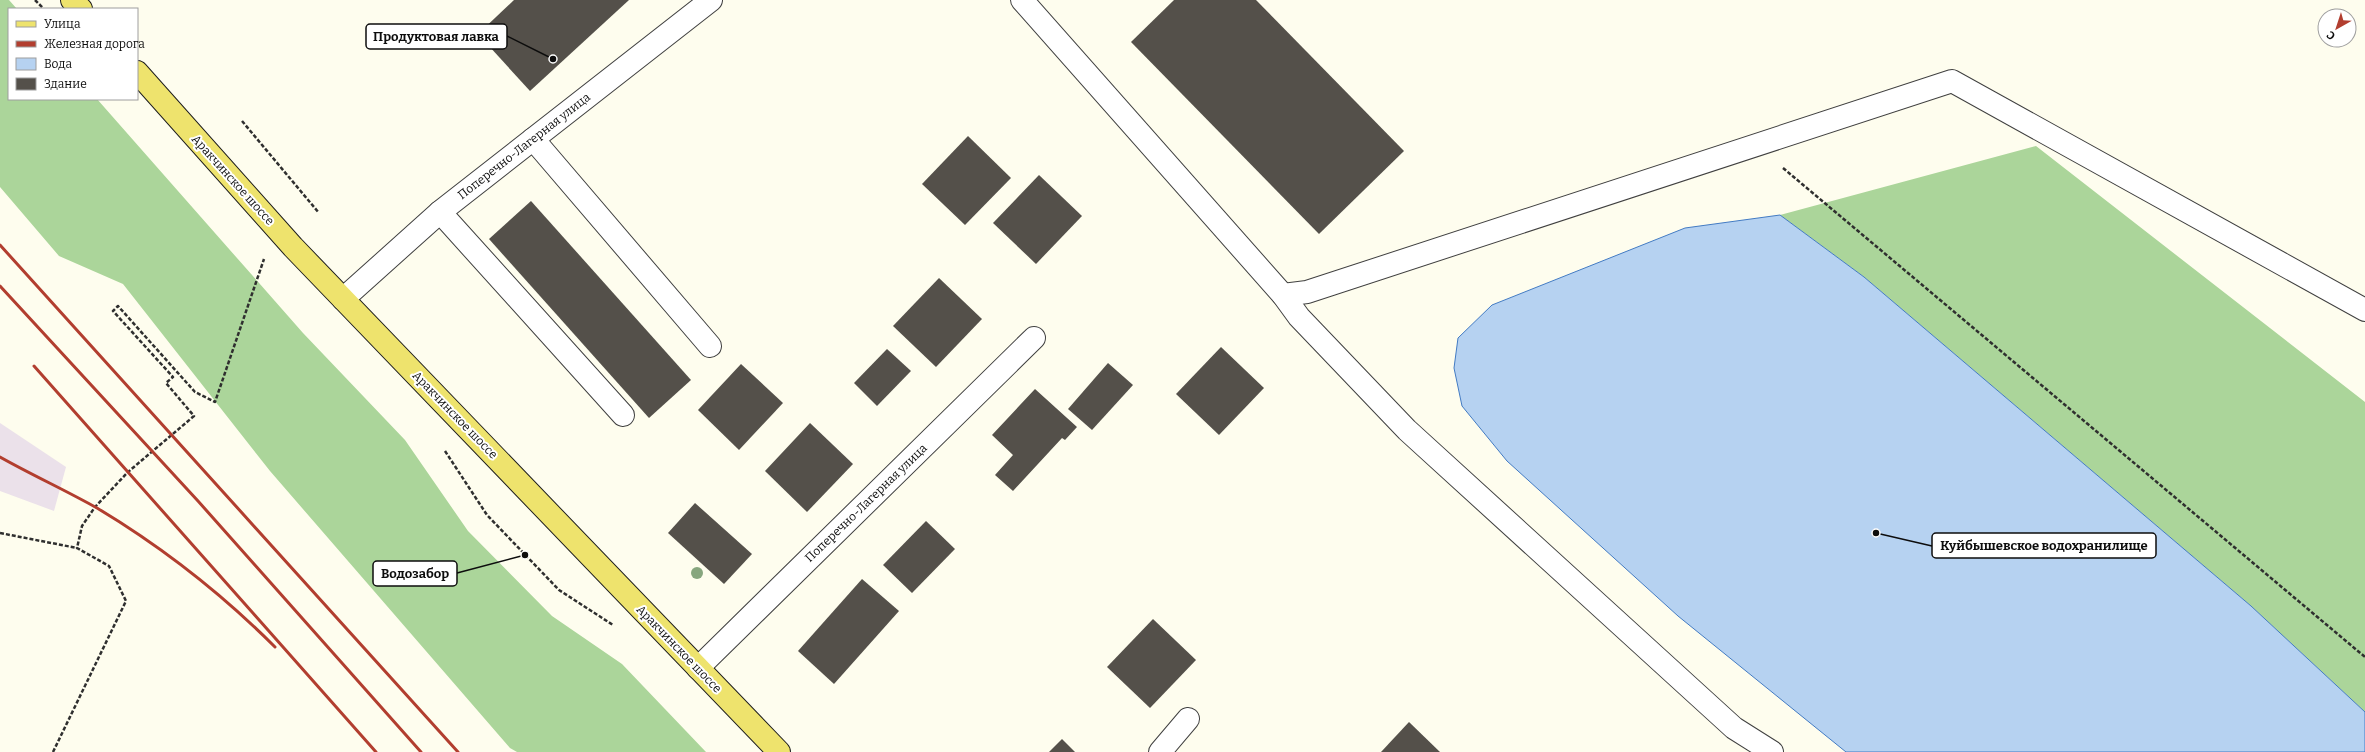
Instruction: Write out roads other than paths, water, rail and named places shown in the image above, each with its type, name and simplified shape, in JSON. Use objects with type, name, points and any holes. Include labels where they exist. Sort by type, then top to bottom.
[{"type":"main road","name":"Аракчинское шоссе","points":[[138,73],[293,247],[779,752]]},
{"type":"street","name":"Поперечно-Лагерная улица","points":[[343,299],[440,212],[711,0]]},
{"type":"street","points":[[1022,0],[1283,294],[1299,318],[1407,430],[1734,728],[1772,752]]},
{"type":"street","points":[[1283,294],[1307,292],[1952,81],[2365,310]]},
{"type":"street","points":[[533,139],[710,346]]},
{"type":"street","points":[[440,212],[623,415]]},
{"type":"street","name":"Поперечно-Лагерная улица","points":[[698,668],[1034,338]]},
{"type":"street","points":[[1160,752],[1188,719]]},
{"type":"water","points":[[1780,215],[1864,277],[2251,606],[2365,712],[2365,752],[1846,752],[1678,616],[1507,461],[1462,406],[1454,368],[1458,338],[1492,305],[1685,228]]},
{"type":"railway","points":[[0,245],[458,752]]},
{"type":"railway","points":[[0,286],[198,501],[421,752]]},
{"type":"railway","points":[[34,366],[376,752]]},
{"type":"railway","points":[[0,457],[97,508],[145,539],[190,572],[234,608],[275,647]]},
{"type":"place","name":"Продуктовая лавка","points":[[553,59]]},
{"type":"place","name":"Куйбышевское водохранилище","points":[[1876,533]]},
{"type":"place","name":"Водозабор","points":[[525,555]]}]
